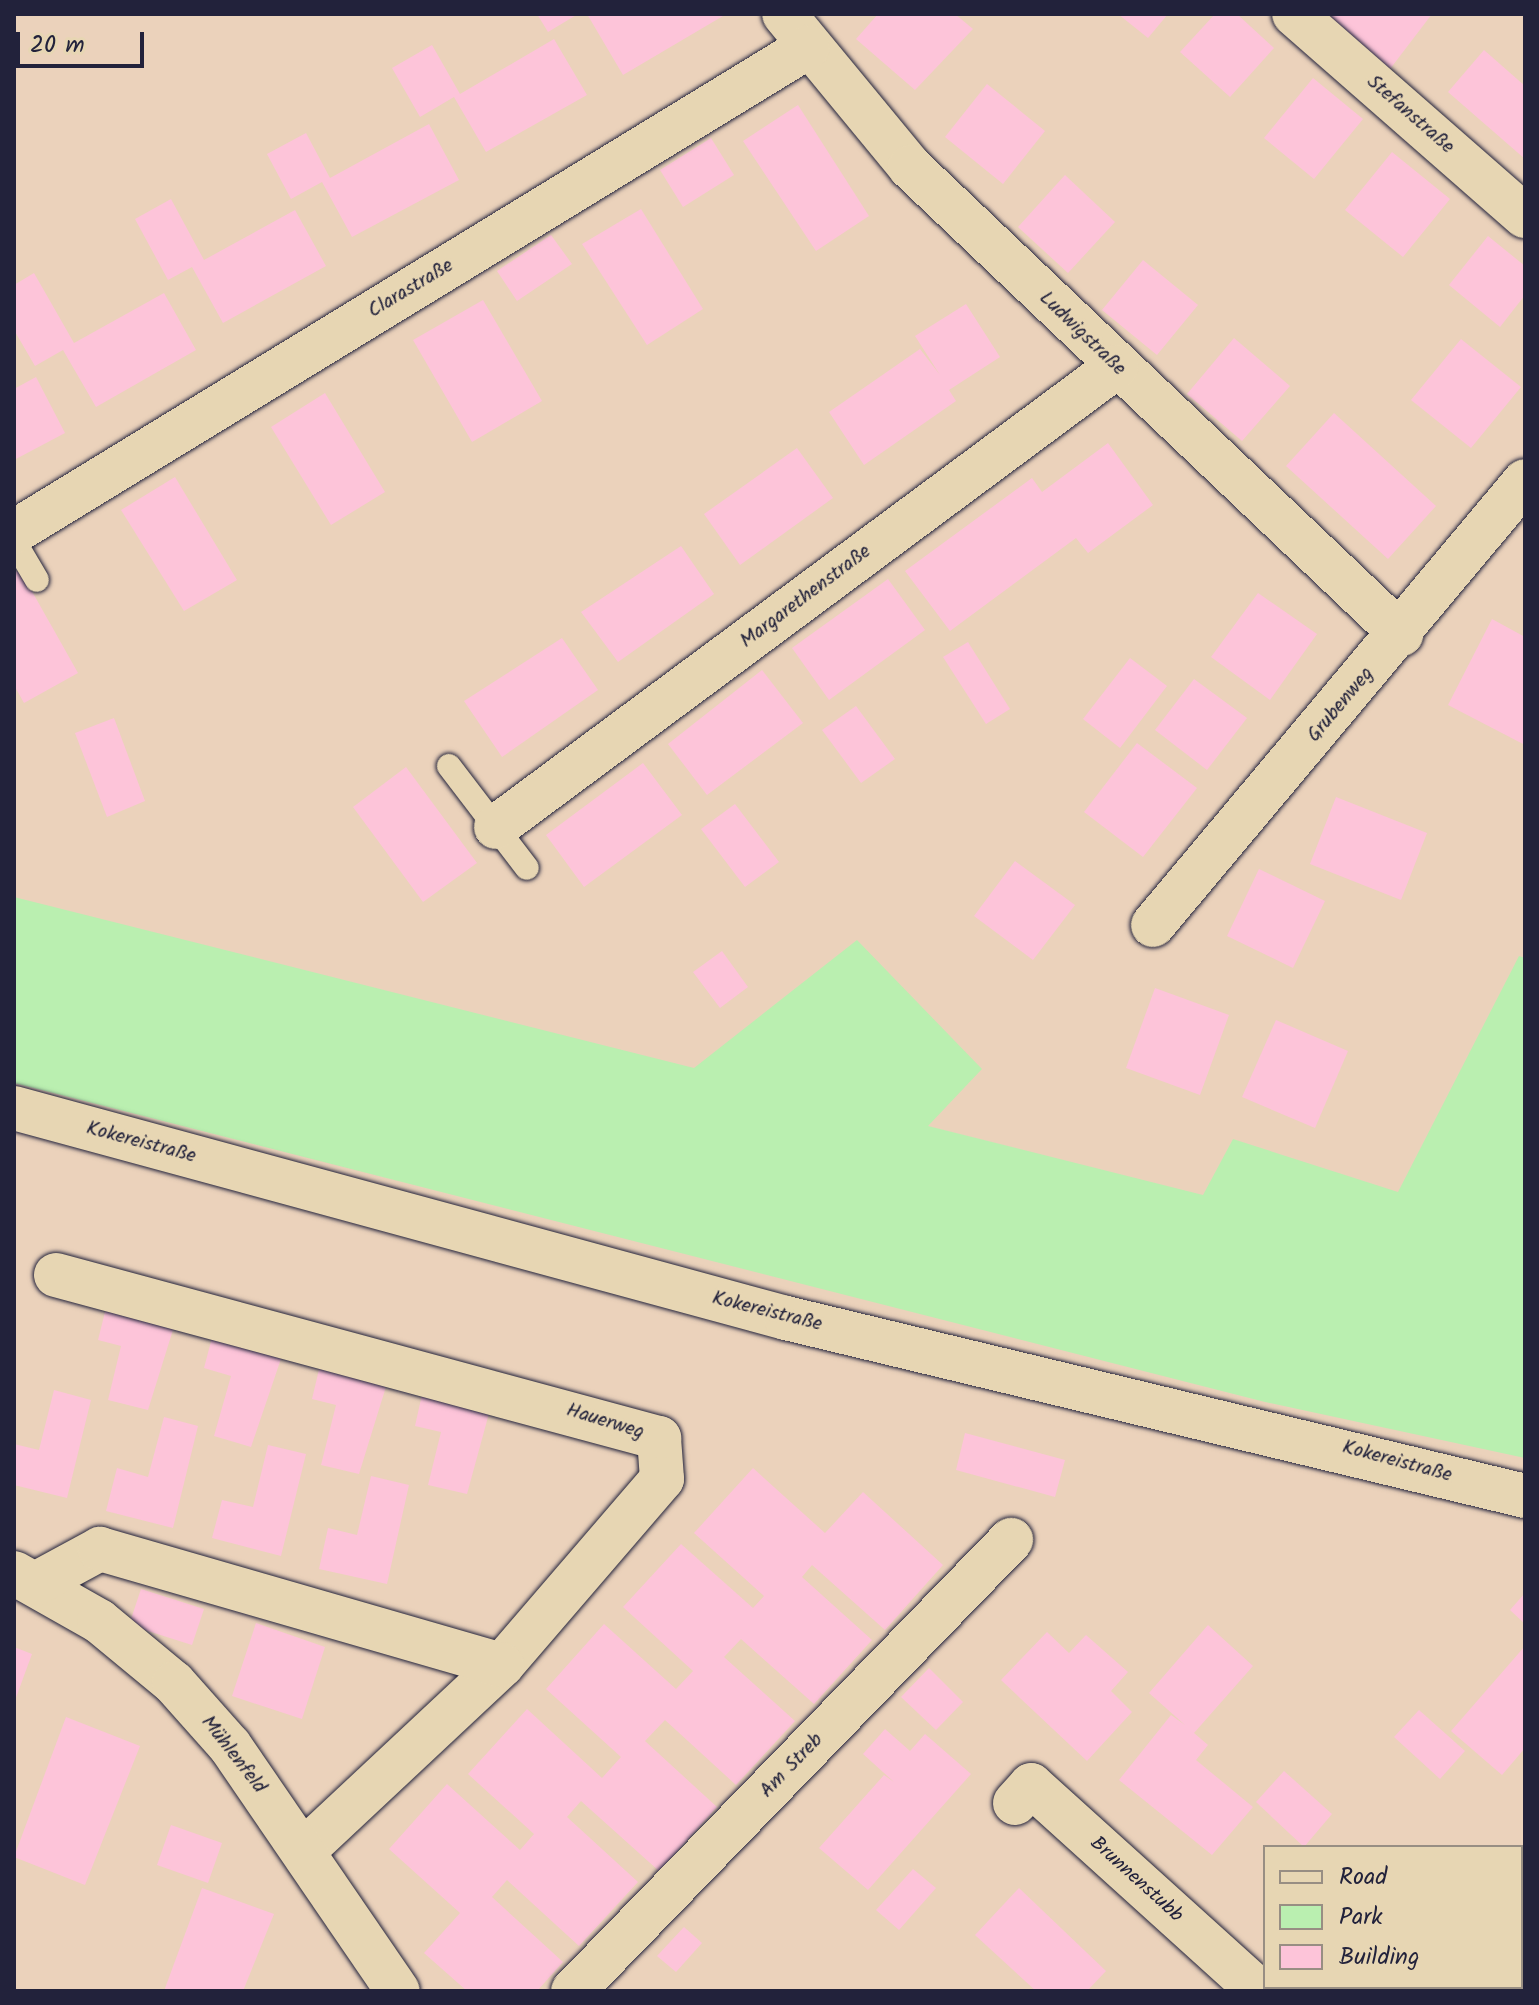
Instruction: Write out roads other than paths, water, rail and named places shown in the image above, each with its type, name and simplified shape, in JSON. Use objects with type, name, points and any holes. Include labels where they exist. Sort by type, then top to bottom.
[{"type":"street","name":"Stefanstraße","points":[[1294,14],[1525,216]]},
{"type":"street","name":"Ludwigstraße","points":[[796,30],[910,167],[1116,367],[1401,634]]},
{"type":"street","name":"Clarastraße","points":[[14,532],[796,30]]},
{"type":"street","name":"Margarethenstraße","points":[[496,827],[1116,367]]},
{"type":"street","name":"Grubenweg","points":[[1153,925],[1401,634],[1525,481]]},
{"type":"street","name":"Kokereistraße","points":[[14,1108],[786,1318],[1525,1496]]},
{"type":"street","name":"Hauerweg","points":[[56,1275],[659,1438],[662,1479],[502,1665],[303,1851]]},
{"type":"street","name":"Am Streb","points":[[573,1991],[1011,1540]]},
{"type":"street","points":[[26,1578],[100,1549],[502,1665]]},
{"type":"street","name":"Mühlenfeld","points":[[26,1578],[99,1621],[174,1683],[230,1746],[398,1991]]},
{"type":"street","name":"Brunnenstubb","points":[[1015,1803],[1031,1785],[1259,1991]]},
{"type":"lane","points":[[14,541],[37,580]]},
{"type":"lane","points":[[449,766],[527,868]]}]
